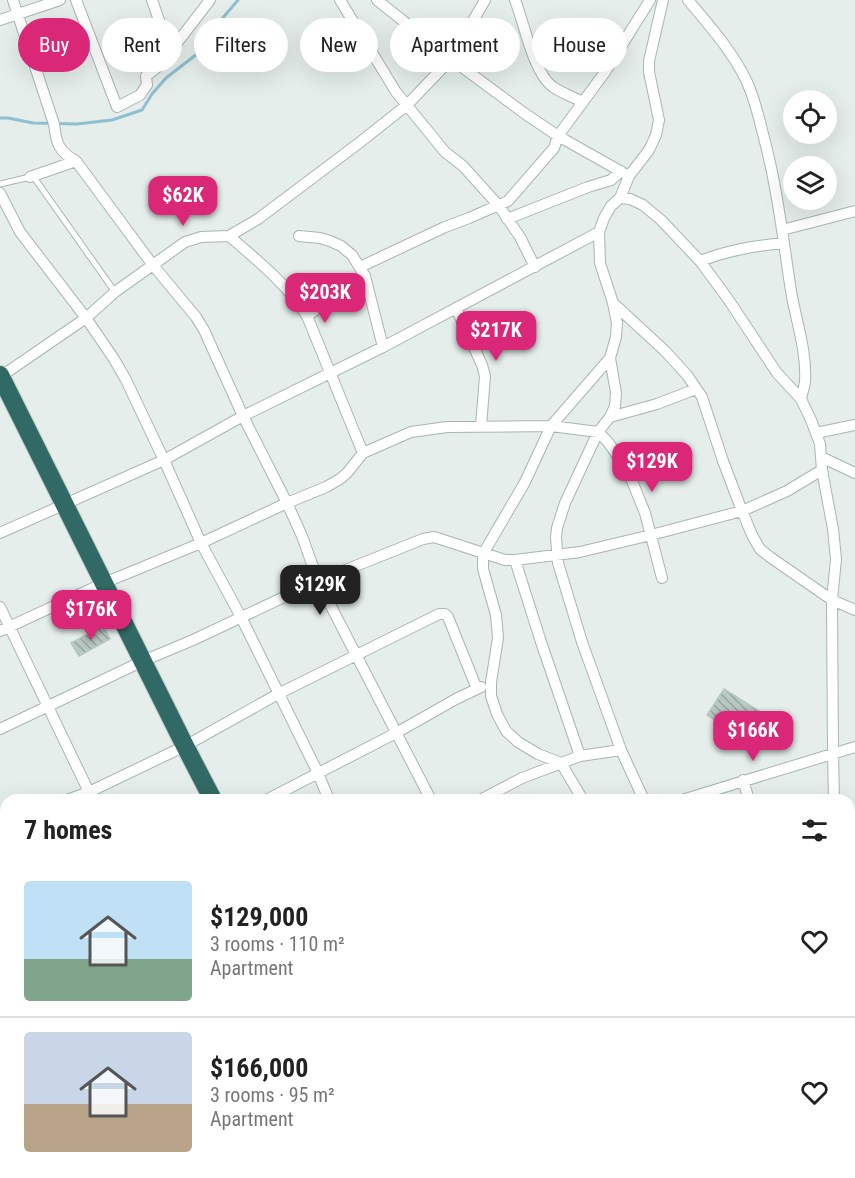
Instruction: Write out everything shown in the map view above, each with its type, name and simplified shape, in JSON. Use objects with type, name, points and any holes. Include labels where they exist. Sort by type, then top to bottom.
[{"type":"highway","points":[[0,376],[210,794]]},
{"type":"street","points":[[14,0],[54,124],[56,140],[63,152],[76,161],[204,330],[302,536],[318,581],[428,794]]},
{"type":"street","points":[[0,20],[60,0]]},
{"type":"street","points":[[76,0],[102,68]]},
{"type":"street","points":[[152,0],[158,18]]},
{"type":"street","points":[[182,36],[210,0]]},
{"type":"street","points":[[340,0],[396,92],[445,152],[463,166],[498,206],[520,237],[535,267]]},
{"type":"street","points":[[377,0],[399,18]]},
{"type":"street","points":[[394,14],[395,0]]},
{"type":"street","points":[[475,18],[485,0]]},
{"type":"street","points":[[515,0],[532,54],[548,82],[583,102]]},
{"type":"street","points":[[306,316],[363,271],[446,227],[508,201],[554,148],[558,136],[605,72],[650,0]]},
{"type":"street","points":[[507,219],[579,190],[611,180],[625,173],[649,150],[656,135],[659,120],[649,72],[649,61],[663,0]]},
{"type":"street","points":[[688,0],[709,24],[747,82],[759,119],[768,154],[803,347],[805,382],[801,399]]},
{"type":"street","points":[[104,72],[117,107],[140,95],[147,85],[146,76],[151,72]]},
{"type":"street","points":[[0,376],[86,318],[152,264],[192,239],[229,236],[258,219],[407,105],[439,72]]},
{"type":"street","points":[[469,72],[558,136],[625,173]]},
{"type":"street","points":[[31,177],[76,161]]},
{"type":"street","points":[[579,794],[561,763],[538,754],[518,742],[506,731],[497,714],[491,696],[498,638],[496,615],[483,569],[483,554],[525,482],[551,426],[610,358],[616,337],[616,323],[613,303],[600,263],[599,232],[611,206],[620,198],[625,173]]},
{"type":"street","points":[[0,193],[20,232],[86,318],[126,380],[201,543],[241,617],[327,794]]},
{"type":"street","points":[[620,198],[630,199],[643,205],[661,220],[700,261],[777,373],[801,399],[820,444],[836,559],[832,600],[834,794]]},
{"type":"street","points":[[782,230],[855,211]]},
{"type":"street","points":[[0,533],[164,460],[243,416],[383,347],[599,232]]},
{"type":"street","points":[[229,236],[266,267],[298,302],[306,316],[363,453]]},
{"type":"street","points":[[298,236],[320,238],[341,246],[352,255],[363,271],[383,347]]},
{"type":"street","points":[[700,261],[748,247],[784,243]]},
{"type":"street","points":[[613,303],[665,351],[687,375],[702,397],[742,511],[760,549],[832,600],[855,610]]},
{"type":"street","points":[[456,308],[485,376],[481,426]]},
{"type":"street","points":[[610,358],[616,393],[615,406],[610,417],[598,432],[565,503],[557,528],[557,554],[582,642],[621,750],[642,794]]},
{"type":"street","points":[[610,417],[657,404],[696,388]]},
{"type":"street","points":[[816,433],[855,425]]},
{"type":"street","points":[[5,629],[104,583],[326,487],[347,473],[363,453],[411,432],[447,427],[551,426],[598,432],[608,442],[628,471],[645,513],[662,578]]},
{"type":"street","points":[[821,457],[855,472]]},
{"type":"street","points":[[0,729],[318,581],[423,539],[434,537],[505,560],[580,552],[742,511],[787,490],[822,470]]},
{"type":"street","points":[[515,560],[580,756]]},
{"type":"street","points":[[0,607],[5,629],[48,706],[89,792]]},
{"type":"street","points":[[84,794],[185,746],[278,694],[439,614],[448,616],[477,689]]},
{"type":"street","points":[[278,794],[491,682]]},
{"type":"street","points":[[700,794],[855,747]]},
{"type":"street","points":[[491,794],[522,778],[580,756],[621,750]]},
{"type":"street","points":[[743,780],[746,794]]},
{"type":"lane","points":[[0,184],[31,177],[115,292]]},
{"type":"building","points":[[97,593],[111,622],[103,626],[89,597]]},
{"type":"building","points":[[103,626],[110,639],[79,656],[71,643]]},
{"type":"building","points":[[724,689],[759,711],[743,738],[707,715]]},
{"type":"waterway","points":[[0,118],[33,123],[77,124],[112,120],[142,110],[166,78],[206,47],[210,33],[238,0]]}]
